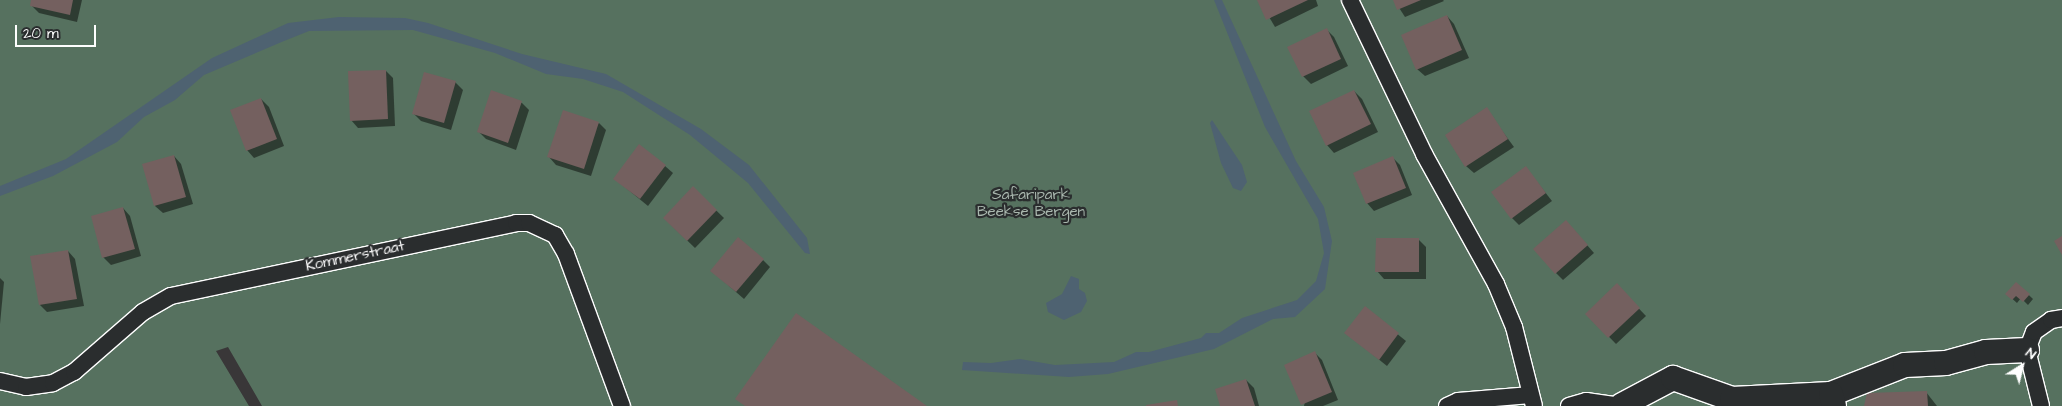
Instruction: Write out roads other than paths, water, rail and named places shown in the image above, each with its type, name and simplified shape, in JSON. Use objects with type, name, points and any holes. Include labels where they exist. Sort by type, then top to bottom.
[{"type":"street","points":[[1623,405],[1673,378],[1732,400],[1833,400],[1905,365],[1946,363],[1986,352],[2027,350]]},
{"type":"lane","points":[[1350,0],[1419,145],[1496,284],[1514,327],[1532,401],[1458,401],[1446,406]]},
{"type":"lane","name":"Kommerstraat","points":[[0,381],[26,387],[53,382],[74,372],[143,312],[171,296],[516,223],[529,223],[555,235],[566,254],[622,406]]},
{"type":"lane","points":[[2041,406],[2027,350],[2034,332],[2051,320],[2062,318]]},
{"type":"lane","points":[[1569,406],[1586,401],[1623,405]]},
{"type":"water","points":[[1214,0],[1222,0],[1296,161],[1324,207],[1332,241],[1325,289],[1295,317],[1273,319],[1214,349],[1108,374],[1069,377],[962,370],[963,362],[991,363],[1020,359],[1055,365],[1114,362],[1136,352],[1149,352],[1201,338],[1206,333],[1219,333],[1242,318],[1297,300],[1316,281],[1324,253],[1318,219],[1265,127]]},
{"type":"water","points":[[339,17],[405,18],[428,23],[522,54],[606,74],[701,129],[749,165],[807,238],[810,254],[805,253],[748,183],[690,135],[623,92],[583,79],[546,74],[495,53],[413,30],[309,31],[284,41],[204,75],[175,100],[144,117],[117,142],[53,176],[0,196],[0,186],[66,159],[212,58],[288,23]]},
{"type":"water","points":[[1212,120],[1242,165],[1247,182],[1241,191],[1233,188],[1221,163],[1210,123]]},
{"type":"water","points":[[1071,276],[1079,279],[1079,289],[1085,293],[1087,301],[1081,312],[1064,320],[1048,312],[1046,303],[1062,294]]},
{"type":"park label","name":"Safaripark Beekse Bergen","points":[[1031,202]]}]
